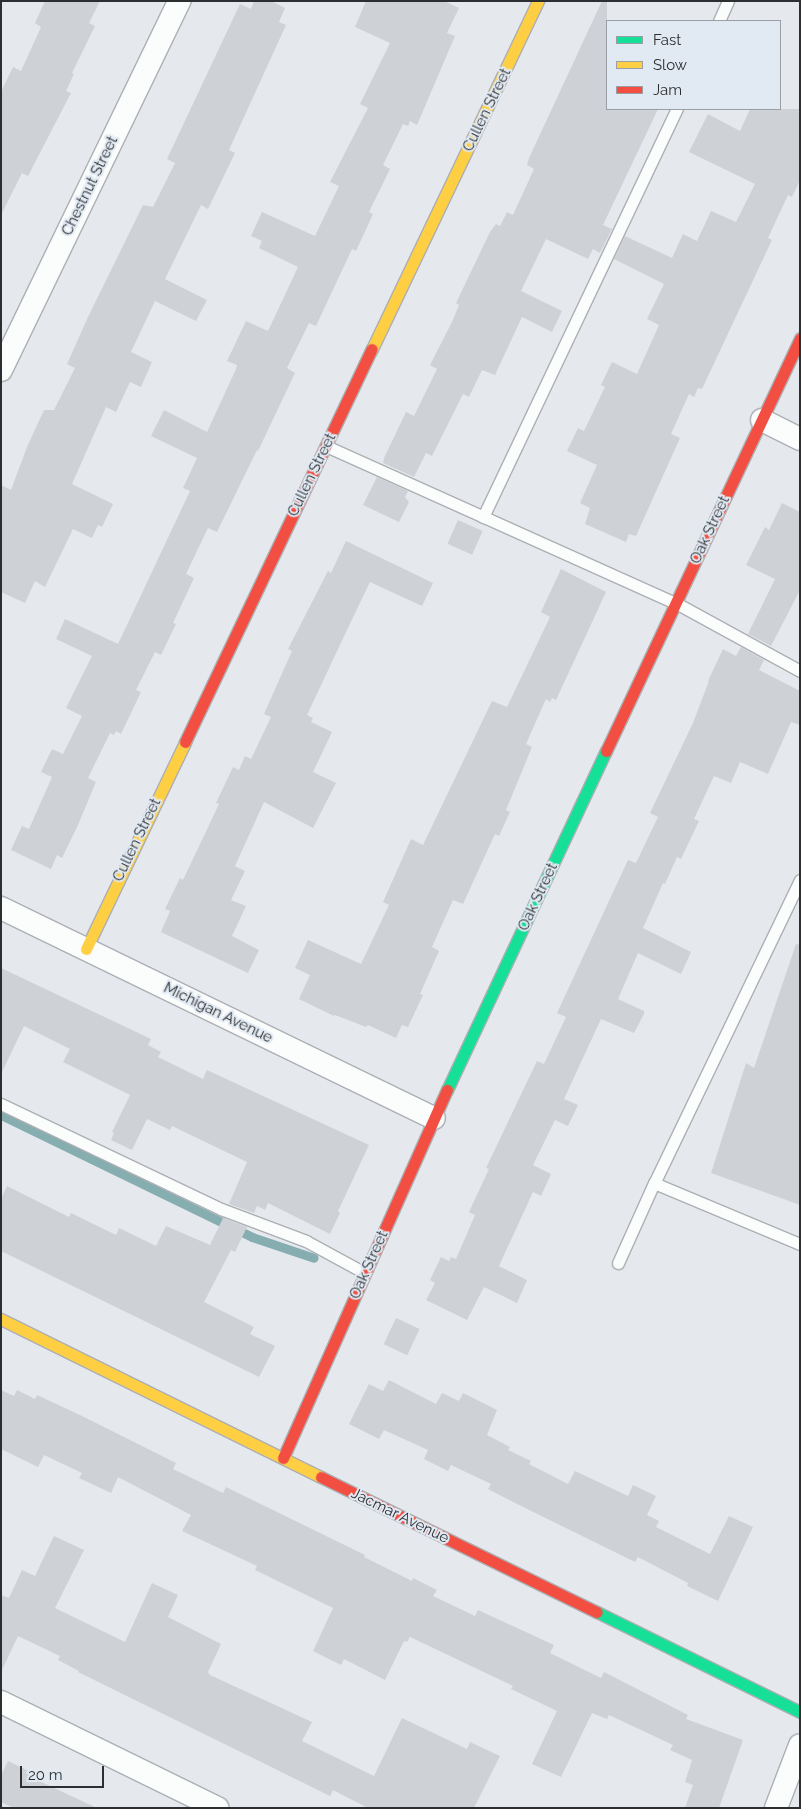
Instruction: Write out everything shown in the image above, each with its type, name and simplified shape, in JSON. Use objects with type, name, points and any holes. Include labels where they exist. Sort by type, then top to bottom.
[{"type":"street","name":"Chestnut Street","points":[[1,370],[179,1]]},
{"type":"street","name":"Cullen Street","points":[[86,949],[538,1]]},
{"type":"street","name":"Oak Street","points":[[283,1458],[434,1118],[800,338]]},
{"type":"street","points":[[762,420],[800,439]]},
{"type":"street","name":"Michigan Avenue","points":[[1,908],[434,1118]]},
{"type":"street","name":"Jacmar Avenue","points":[[1,1319],[800,1712]]},
{"type":"street","points":[[1,1702],[217,1808]]},
{"type":"street","points":[[776,1808],[800,1745]]},
{"type":"lane","points":[[719,20],[728,1]]},
{"type":"lane","points":[[483,517],[677,110]]},
{"type":"lane","points":[[326,446],[676,603],[800,671]]},
{"type":"lane","points":[[618,1262],[800,880]]},
{"type":"lane","points":[[1,1104],[220,1209],[306,1241],[365,1273]]},
{"type":"lane","points":[[654,1183],[800,1244]]},
{"type":"building","points":[[45,1],[100,1],[89,23],[95,26],[72,73],[74,74],[66,91],[71,93],[28,176],[22,173],[1,215],[1,92],[13,67],[21,71],[41,27],[35,23]]},
{"type":"building","points":[[254,1],[271,1],[285,8],[279,22],[286,25],[229,150],[235,153],[208,209],[201,205],[165,279],[207,300],[196,321],[155,301],[131,352],[152,362],[141,387],[130,382],[116,412],[106,407],[72,484],[113,504],[102,527],[98,525],[92,538],[73,529],[45,587],[35,581],[25,603],[1,592],[1,485],[11,490],[27,447],[44,410],[54,410],[75,368],[67,364],[88,317],[143,205],[153,207],[175,163],[167,159],[240,4],[251,9]]},
{"type":"building","points":[[366,1],[444,1],[459,8],[447,33],[455,36],[417,125],[410,121],[408,126],[403,124],[383,165],[390,169],[369,212],[373,214],[356,251],[352,249],[316,326],[309,323],[287,368],[295,373],[217,532],[208,528],[186,574],[194,578],[173,623],[176,624],[161,655],[155,652],[136,690],[141,692],[121,734],[116,731],[114,735],[110,733],[88,778],[96,782],[78,825],[62,858],[57,855],[51,869],[11,850],[22,826],[29,829],[52,777],[41,772],[52,749],[63,754],[82,716],[66,708],[92,656],[56,639],[65,619],[118,644],[190,491],[183,488],[197,458],[151,436],[164,410],[207,432],[236,369],[237,365],[227,361],[246,321],[268,331],[298,267],[259,248],[262,241],[251,236],[262,212],[315,236],[339,186],[330,182],[368,108],[360,104],[390,43],[355,27]]},
{"type":"building","points":[[602,1],[607,1],[606,110],[658,110],[603,225],[612,229],[600,253],[593,249],[588,259],[546,239],[521,291],[562,311],[552,332],[522,317],[495,375],[482,370],[469,397],[463,394],[432,456],[426,453],[414,477],[383,463],[384,458],[406,412],[414,416],[437,369],[430,365],[452,322],[459,305],[456,303],[490,232],[496,224],[500,226],[507,212],[513,215],[534,169],[527,165]]},
{"type":"building","points":[[800,109],[800,180],[792,197],[788,195],[768,238],[772,240],[702,389],[698,388],[694,397],[689,394],[671,434],[680,438],[636,536],[629,534],[626,542],[585,524],[590,508],[580,503],[597,465],[567,451],[578,428],[584,431],[605,387],[601,385],[612,362],[637,374],[659,325],[647,319],[664,284],[614,259],[625,236],[672,258],[683,234],[697,241],[711,211],[736,222],[755,184],[689,152],[708,114],[740,131],[750,110]]},
{"type":"building","points":[[377,477],[408,491],[405,497],[409,502],[399,522],[363,505]]},
{"type":"building","points":[[782,503],[800,512],[800,590],[771,646],[748,634],[775,579],[746,565],[765,527],[769,530]]},
{"type":"building","points":[[458,520],[483,531],[472,555],[447,544]]},
{"type":"building","points":[[346,541],[433,583],[422,606],[370,582],[307,715],[313,718],[311,722],[332,732],[313,772],[336,783],[313,828],[264,802],[235,866],[245,871],[231,900],[246,906],[232,936],[259,950],[248,973],[161,932],[170,911],[165,909],[180,878],[183,880],[219,804],[216,803],[233,767],[239,770],[245,756],[251,759],[271,717],[264,714],[292,651],[288,649],[328,571],[331,573]]},
{"type":"building","points":[[561,569],[606,592],[556,700],[552,698],[550,702],[546,699],[526,744],[532,747],[506,810],[510,812],[499,836],[495,834],[463,904],[453,900],[432,947],[439,951],[420,994],[423,995],[408,1027],[402,1025],[396,1038],[368,1025],[366,1027],[334,1016],[299,999],[310,975],[295,968],[308,940],[361,964],[389,905],[383,902],[411,839],[423,845],[492,701],[507,707],[550,617],[541,612]]},
{"type":"building","points":[[741,647],[764,660],[759,670],[800,691],[800,725],[791,722],[768,774],[740,762],[731,783],[714,776],[694,819],[699,821],[681,859],[677,857],[665,884],[663,883],[643,928],[691,952],[681,974],[638,953],[618,999],[644,1011],[644,1014],[634,1033],[601,1019],[564,1099],[578,1105],[568,1126],[555,1120],[533,1165],[551,1174],[541,1196],[533,1192],[499,1266],[527,1280],[517,1303],[484,1287],[467,1320],[426,1300],[435,1283],[430,1280],[441,1257],[449,1261],[451,1257],[456,1259],[475,1215],[469,1212],[489,1169],[486,1168],[537,1061],[544,1064],[566,1017],[557,1013],[628,860],[636,863],[658,817],[650,813],[693,723],[708,681],[723,649],[736,656]]},
{"type":"building","points":[[796,944],[800,945],[800,1205],[711,1173],[746,1063],[754,1068]]},
{"type":"building","points":[[1,968],[151,1039],[148,1045],[161,1052],[158,1057],[203,1079],[207,1070],[369,1145],[338,1211],[340,1213],[330,1234],[268,1203],[265,1210],[257,1206],[254,1213],[229,1204],[247,1162],[172,1126],[170,1130],[147,1119],[132,1150],[111,1140],[114,1133],[112,1132],[130,1095],[63,1062],[70,1049],[24,1026],[1,1074]]},
{"type":"building","points":[[7,1186],[69,1217],[71,1213],[116,1235],[119,1228],[156,1246],[166,1226],[210,1245],[223,1218],[247,1227],[235,1252],[231,1250],[204,1302],[254,1327],[250,1334],[275,1346],[259,1377],[1,1251],[1,1199]]},
{"type":"building","points":[[396,1318],[420,1329],[407,1355],[384,1344]]},
{"type":"building","points":[[389,1380],[436,1404],[442,1393],[459,1401],[463,1393],[497,1410],[487,1435],[510,1447],[508,1450],[531,1461],[529,1464],[568,1484],[575,1471],[628,1496],[633,1485],[656,1496],[647,1515],[659,1521],[656,1527],[710,1554],[729,1516],[753,1527],[718,1601],[687,1586],[688,1583],[638,1557],[635,1562],[511,1501],[488,1489],[491,1484],[451,1465],[448,1471],[424,1459],[428,1450],[384,1430],[379,1439],[349,1424],[369,1384],[383,1391]]},
{"type":"building","points":[[1,1390],[14,1396],[17,1390],[35,1399],[37,1395],[82,1416],[176,1463],[173,1469],[223,1493],[226,1487],[365,1555],[364,1557],[412,1581],[413,1578],[437,1590],[433,1596],[475,1616],[478,1610],[554,1645],[550,1653],[601,1678],[604,1672],[688,1715],[686,1719],[743,1740],[719,1808],[685,1808],[693,1785],[685,1782],[692,1760],[670,1750],[673,1745],[609,1715],[607,1719],[592,1713],[561,1777],[532,1764],[557,1711],[511,1689],[513,1686],[410,1637],[407,1642],[404,1641],[385,1680],[344,1659],[341,1665],[313,1651],[333,1608],[255,1570],[257,1566],[182,1531],[191,1515],[118,1477],[111,1493],[79,1478],[82,1473],[44,1455],[38,1467],[1,1449]]},
{"type":"building","points":[[54,1536],[84,1550],[55,1608],[125,1642],[152,1583],[178,1595],[168,1617],[221,1644],[208,1672],[210,1675],[312,1722],[302,1741],[374,1776],[402,1718],[467,1749],[470,1742],[500,1756],[474,1808],[368,1808],[333,1790],[330,1796],[78,1672],[58,1660],[60,1656],[18,1636],[1,1672],[1,1595],[9,1598],[22,1570],[35,1576]]},
{"type":"building","points":[[8,1761],[37,1775],[35,1779],[97,1808],[14,1808],[1,1802],[1,1775]]},
{"type":"waterway","points":[[1,1115],[252,1237],[314,1258]]},
{"type":"traffic: fast","points":[[447,1090],[606,751]]},
{"type":"traffic: fast","points":[[597,1612],[800,1712]]},
{"type":"traffic: slow","points":[[372,349],[538,1]]},
{"type":"traffic: slow","points":[[86,949],[185,742]]},
{"type":"traffic: slow","points":[[1,1319],[321,1477]]},
{"type":"traffic: jam","points":[[606,751],[800,338]]},
{"type":"traffic: jam","points":[[185,742],[372,349]]},
{"type":"traffic: jam","points":[[283,1458],[447,1090]]},
{"type":"traffic: jam","points":[[321,1477],[597,1612]]}]
